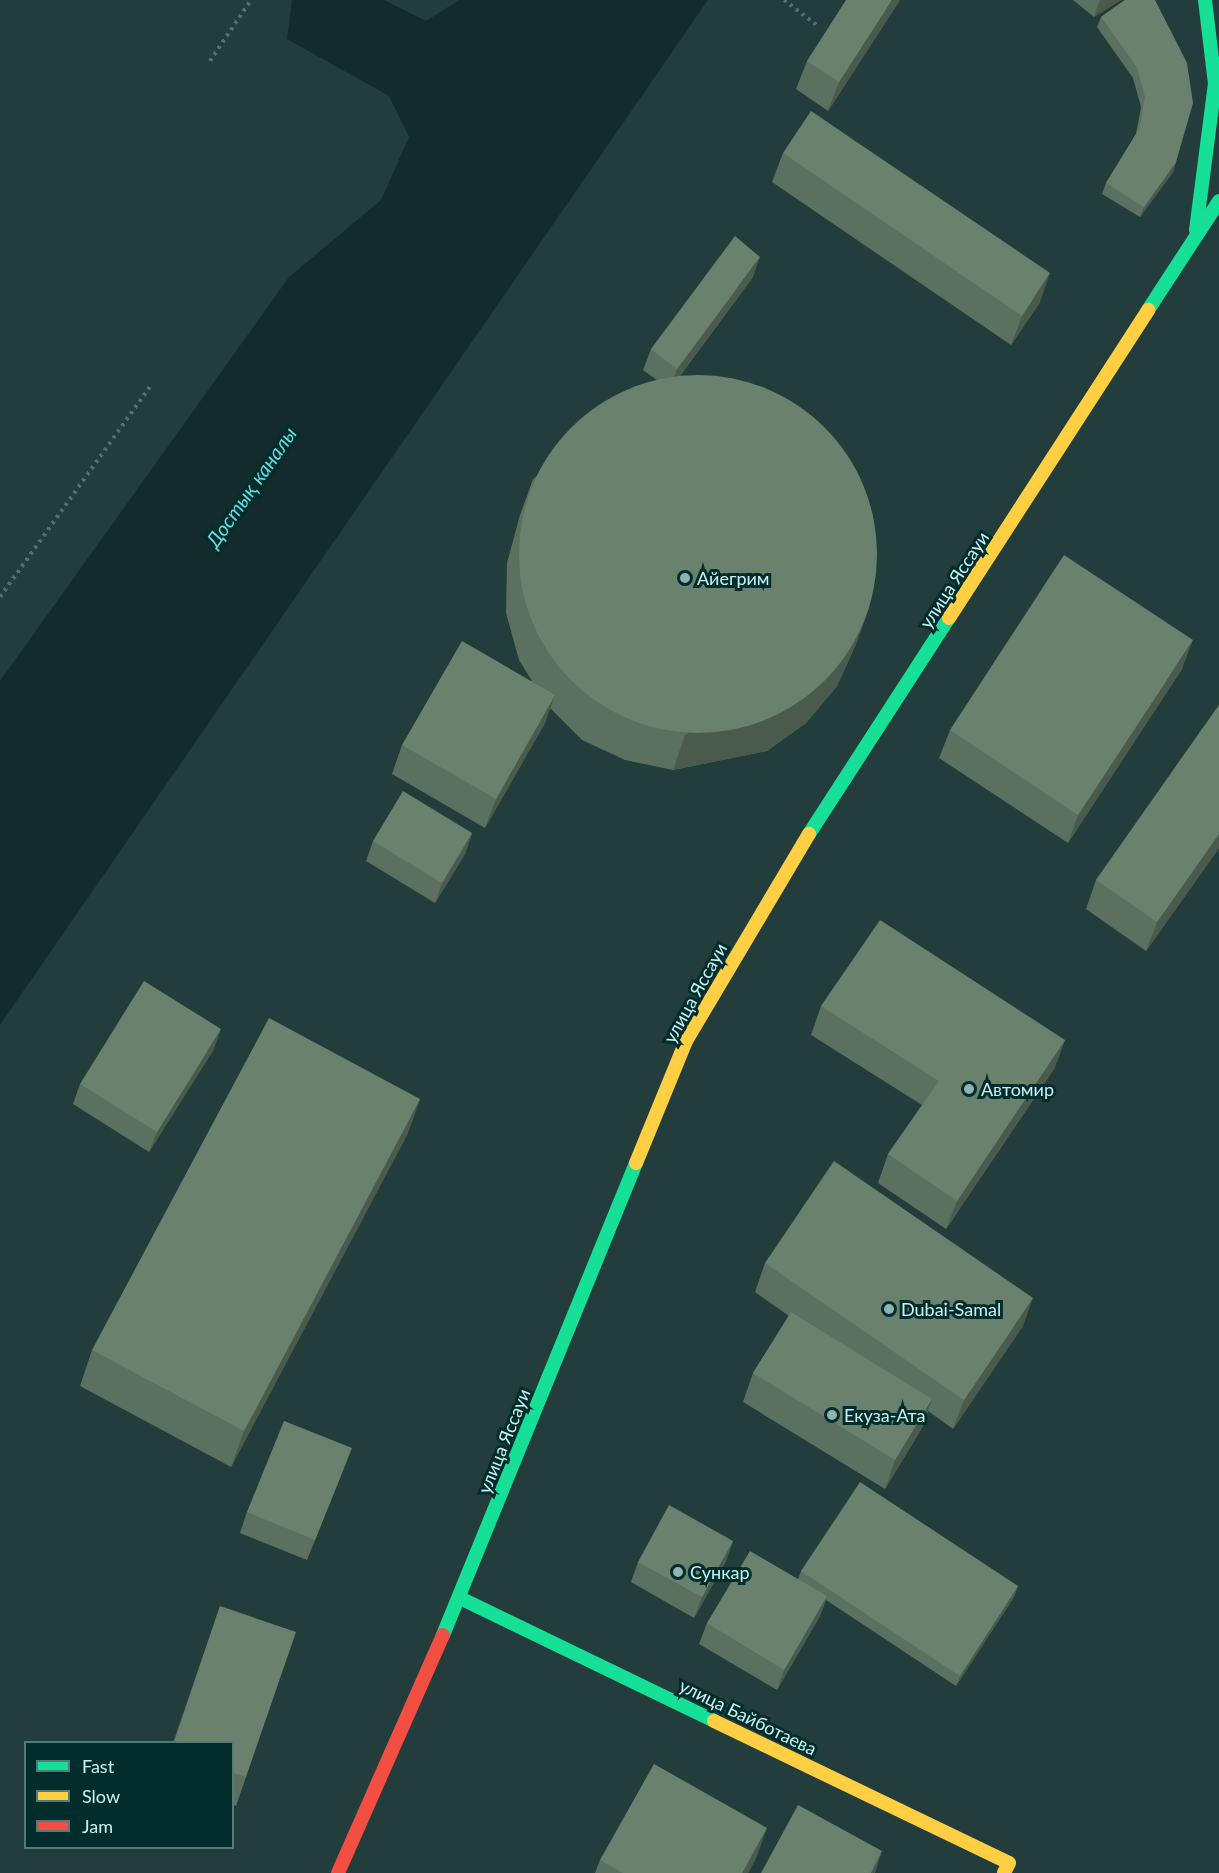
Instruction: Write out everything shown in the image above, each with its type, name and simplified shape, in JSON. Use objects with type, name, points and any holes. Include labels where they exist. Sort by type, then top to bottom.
[{"type":"main road","points":[[1205,0],[1215,84],[1195,236],[1219,228]]},
{"type":"main road","name":"улица Яссауи","points":[[338,1873],[460,1598],[686,1041],[797,853],[1104,385],[1195,236],[1219,201]]},
{"type":"main road","name":"улица Байботаева","points":[[460,1598],[1009,1863],[1004,1873]]},
{"type":"path","points":[[210,61],[251,0]]},
{"type":"path","points":[[784,0],[818,26]]},
{"type":"path","points":[[0,597],[150,387]]},
{"type":"water","name":"Достық каналы","points":[[292,0],[384,0],[426,21],[459,0],[708,0],[0,1025],[0,681],[289,277],[381,200],[409,137],[389,96],[287,39]]},
{"type":"building","points":[[846,0],[892,0],[839,82],[807,61]]},
{"type":"building","points":[[1125,0],[1155,0],[1187,63],[1193,103],[1176,162],[1144,207],[1106,183],[1139,129],[1145,97],[1137,67],[1101,17]]},
{"type":"building","points":[[811,111],[1050,273],[1022,316],[783,153]]},
{"type":"building","points":[[735,236],[760,257],[677,369],[651,349]]},
{"type":"building","name":"Айегрим","points":[[698,375],[733,378],[767,389],[797,405],[825,427],[847,455],[863,485],[874,519],[877,554],[874,589],[863,623],[847,653],[825,681],[797,703],[767,719],[733,730],[698,733],[663,730],[629,719],[599,703],[571,681],[549,653],[533,623],[522,589],[519,554],[522,519],[533,485],[549,455],[571,427],[599,405],[629,389],[663,378]]},
{"type":"building","points":[[1064,555],[1193,640],[1078,815],[950,730]]},
{"type":"building","points":[[462,641],[555,695],[496,799],[402,745]]},
{"type":"building","points":[[1219,705],[1219,834],[1157,922],[1096,880]]},
{"type":"building","points":[[403,791],[472,833],[442,883],[373,841]]},
{"type":"building","name":"Автомир","points":[[880,920],[1065,1040],[957,1201],[888,1154],[939,1081],[821,1006]]},
{"type":"building","points":[[144,981],[221,1029],[157,1132],[80,1084]]},
{"type":"building","points":[[269,1018],[420,1099],[244,1431],[92,1350]]},
{"type":"building","name":"Dubai-Samal","points":[[834,1161],[1033,1298],[964,1400],[765,1263]]},
{"type":"building","points":[[791,1312],[932,1399],[895,1460],[753,1373]]},
{"type":"building","points":[[284,1421],[352,1448],[315,1540],[247,1512]]},
{"type":"building","points":[[860,1482],[1018,1586],[960,1676],[801,1571]]},
{"type":"building","name":"Сункар","points":[[669,1505],[733,1541],[702,1597],[638,1562]]},
{"type":"building","points":[[750,1551],[827,1596],[784,1670],[707,1623]]},
{"type":"building","points":[[220,1606],[296,1632],[246,1777],[234,1773],[234,1741],[175,1741]]},
{"type":"building","points":[[654,1764],[767,1828],[742,1873],[623,1873],[600,1860]]},
{"type":"building","points":[[798,1805],[882,1851],[871,1873],[761,1873]]},
{"type":"traffic: fast","points":[[1196,230],[1215,84],[1205,0]]},
{"type":"traffic: fast","points":[[1148,310],[1219,201]]},
{"type":"traffic: fast","points":[[809,834],[949,618]]},
{"type":"traffic: fast","points":[[443,1635],[636,1163]]},
{"type":"traffic: fast","points":[[460,1598],[714,1721]]},
{"type":"traffic: slow","points":[[949,618],[1148,310]]},
{"type":"traffic: slow","points":[[636,1163],[686,1041],[809,834]]},
{"type":"traffic: slow","points":[[714,1721],[1009,1863],[1004,1873]]},
{"type":"traffic: jam","points":[[338,1873],[443,1635]]},
{"type":"place","name":"Айегрим","points":[[685,578]]},
{"type":"place","name":"Автомир","points":[[969,1089]]},
{"type":"place","name":"Dubai-Samal","points":[[889,1309]]},
{"type":"place","name":"Екуза-Ата","points":[[832,1415]]},
{"type":"place","name":"Сункар","points":[[678,1572]]}]
